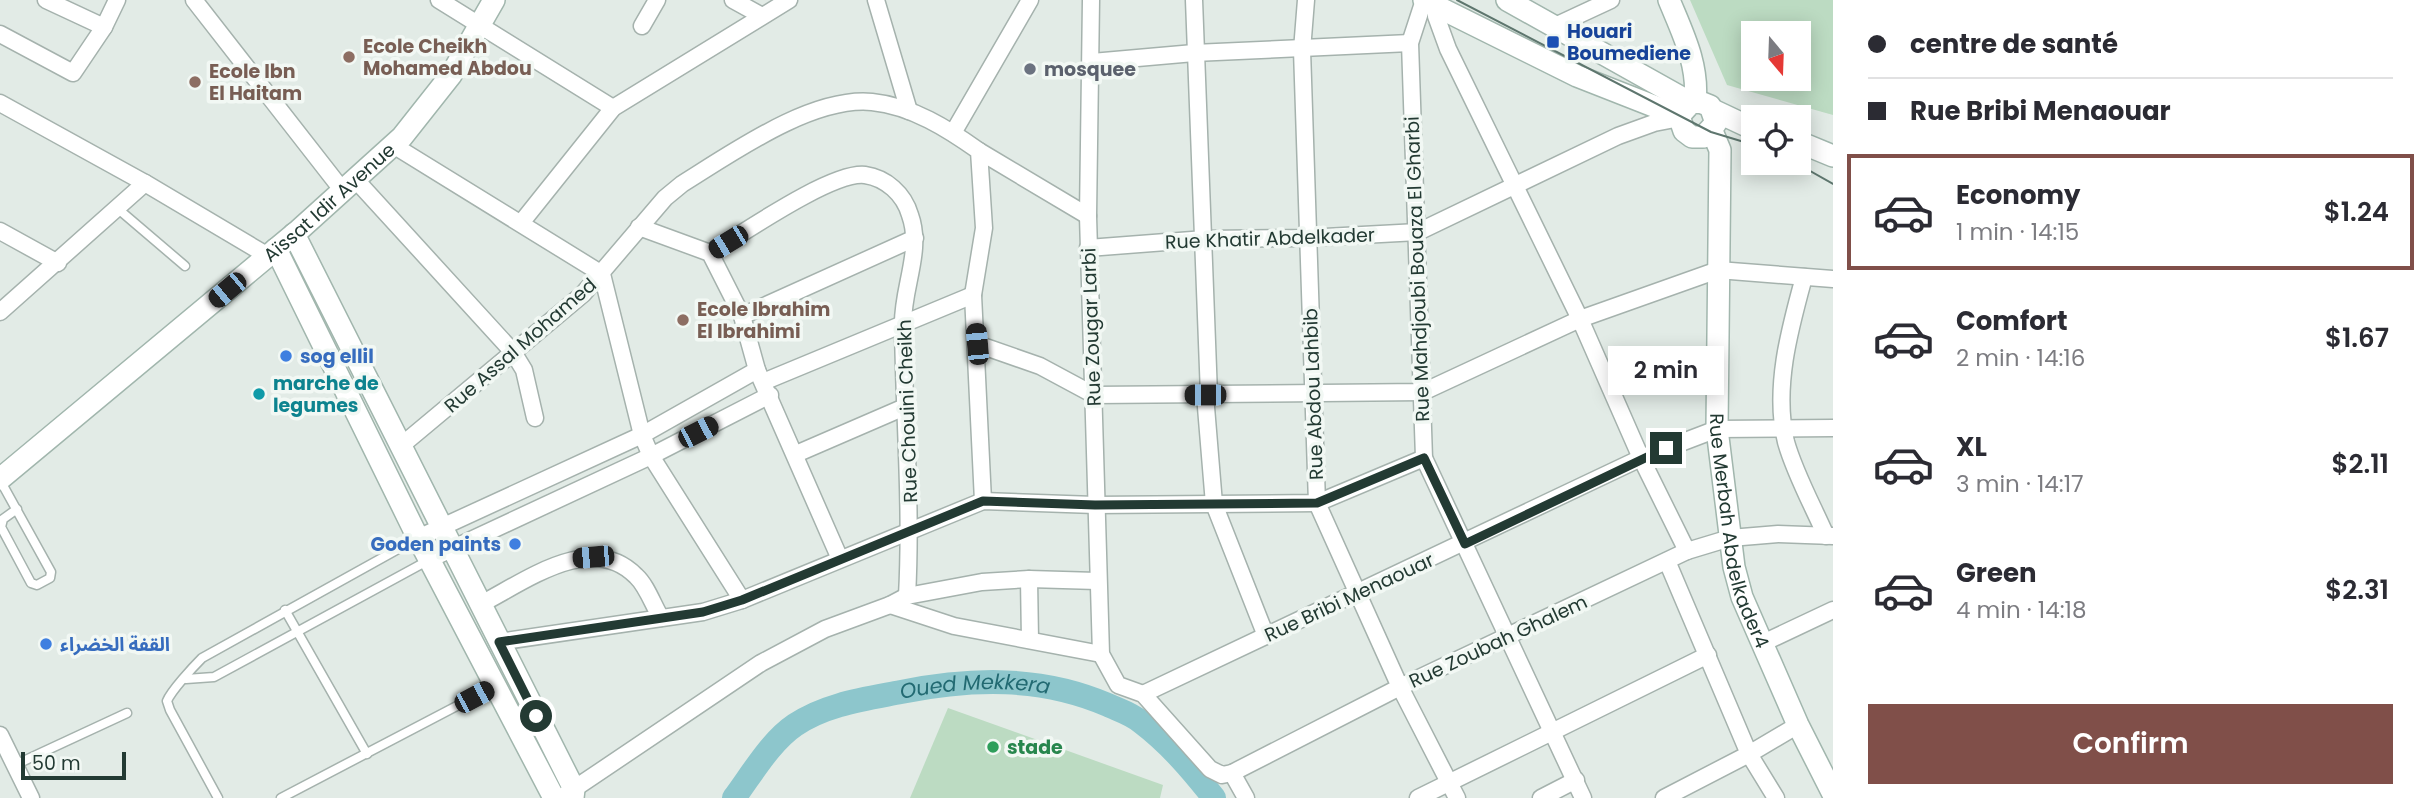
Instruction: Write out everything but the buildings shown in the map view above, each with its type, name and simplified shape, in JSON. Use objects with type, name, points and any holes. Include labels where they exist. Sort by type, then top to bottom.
[{"type":"street","points":[[47,0],[104,27]]},
{"type":"street","points":[[0,34],[71,73],[76,71],[104,27],[117,0]]},
{"type":"street","points":[[194,0],[349,185],[513,352],[524,370],[535,418]]},
{"type":"street","points":[[439,0],[480,23],[612,108]]},
{"type":"street","name":"Aïssat Idir Avenue","points":[[0,479],[294,234],[393,145],[436,98],[494,0]]},
{"type":"street","points":[[642,26],[657,0]]},
{"type":"street","points":[[733,0],[762,16]]},
{"type":"street","points":[[521,223],[612,108],[789,0]]},
{"type":"street","points":[[876,0],[909,111]]},
{"type":"street","name":"Rue Zougar Larbi","points":[[1091,0],[1093,62],[1087,216],[1101,654]]},
{"type":"street","points":[[1194,0],[1194,53],[1205,239],[1207,395],[1214,504],[1266,636]]},
{"type":"street","name":"Rue Abdou Lahbib","points":[[1306,0],[1302,50],[1317,503],[1400,687],[1453,790]]},
{"type":"street","points":[[1507,0],[1555,26],[1700,116]]},
{"type":"street","points":[[1555,26],[1611,0]]},
{"type":"street","points":[[1669,0],[1690,52],[1704,74],[1700,116]]},
{"type":"street","points":[[953,133],[1028,1]]},
{"type":"street","points":[[1428,2],[1577,76],[1700,116],[1741,125]]},
{"type":"street","points":[[1428,2],[1513,186],[1580,319],[1641,458],[1687,551]]},
{"type":"street","name":"Rue Mahdjoubi Bouaza El Gharbi","points":[[1428,2],[1410,43],[1424,458],[1583,798]]},
{"type":"street","points":[[1093,62],[1194,53],[1410,43]]},
{"type":"street","name":"Rue Assal Mohamed","points":[[402,445],[602,274],[639,227],[681,184],[811,113],[838,103],[874,102],[909,111],[953,133],[1087,216]]},
{"type":"street","points":[[0,103],[272,252],[495,686],[565,796]]},
{"type":"street","name":"Rue Merbah Abdelkader4","points":[[1700,116],[1720,167],[1717,429],[1730,538],[1742,597],[1798,724],[1833,794]]},
{"type":"street","name":"Rue Khatir Abdelkader","points":[[1088,248],[1205,239],[1307,238],[1418,232],[1618,136],[1654,123],[1700,116]]},
{"type":"street","points":[[393,145],[602,274],[642,435],[651,456],[742,600]]},
{"type":"street","points":[[1811,147],[1833,156]]},
{"type":"street","points":[[979,151],[984,228],[973,295],[983,501]]},
{"type":"street","name":"Rue Chouini Cheikh","points":[[710,253],[825,185],[848,176],[877,178],[892,187],[910,214],[915,238],[902,321],[911,528],[907,596]]},
{"type":"street","points":[[0,312],[145,183]]},
{"type":"street","points":[[639,227],[710,253],[742,316],[763,382],[840,559]]},
{"type":"street","points":[[0,231],[58,263]]},
{"type":"street","points":[[294,234],[499,642],[565,796]]},
{"type":"street","points":[[742,316],[915,238]]},
{"type":"street","points":[[977,344],[1040,366],[1094,395],[1423,392],[1580,319],[1718,270],[1833,279]]},
{"type":"street","points":[[1804,277],[1787,341],[1785,430],[1794,461],[1830,536]]},
{"type":"street","points":[[418,538],[642,435],[902,321],[973,295]]},
{"type":"street","points":[[430,559],[651,456],[763,382]]},
{"type":"street","points":[[796,454],[907,406]]},
{"type":"street","name":"Rue Bribi Menaouar","points":[[1143,694],[1465,544],[1641,458],[1717,429],[1833,428]]},
{"type":"street","points":[[499,642],[703,612],[742,600],[911,528],[983,501],[1095,505],[1317,503],[1424,458]]},
{"type":"street","name":"Rue Zoubah Ghalem","points":[[1232,773],[1400,687],[1687,551],[1730,538],[1778,534],[1830,536]]},
{"type":"street","points":[[479,605],[560,565],[593,557],[613,559],[638,578],[661,618]]},
{"type":"street","points":[[1667,561],[1749,754],[1776,798]]},
{"type":"street","points":[[565,796],[761,663],[825,629],[890,606],[907,596],[982,582],[1030,579],[1097,581]]},
{"type":"street","points":[[1030,579],[1030,640]]},
{"type":"street","points":[[890,606],[954,626],[1101,654],[1118,685],[1143,694],[1210,769],[1222,775],[1232,773],[1246,798]]},
{"type":"street","points":[[1763,643],[1833,610]]},
{"type":"street","points":[[1418,798],[1453,790],[1553,731],[1708,655]]},
{"type":"street","points":[[1664,798],[1749,754],[1798,724]]},
{"type":"street","points":[[0,735],[31,798]]},
{"type":"street","points":[[1541,798],[1576,780]]},
{"type":"lane","points":[[117,208],[185,266]]},
{"type":"lane","points":[[0,479],[17,509],[51,572],[50,578],[37,585],[31,583],[1,527],[3,519],[17,509]]},
{"type":"lane","points":[[218,798],[167,701],[170,693],[186,680],[202,658],[418,538]]},
{"type":"lane","points":[[186,680],[214,677],[430,559]]},
{"type":"lane","points":[[285,610],[367,754]]},
{"type":"lane","points":[[281,798],[495,686]]},
{"type":"lane","points":[[15,765],[127,713]]},
{"type":"green space","points":[[1690,0],[1833,0],[1833,115],[1811,109],[1811,105],[1798,105],[1748,91],[1811,91],[1811,21],[1741,21],[1741,89],[1727,85]]},
{"type":"green space","name":"stade","points":[[948,708],[1163,785],[1160,798],[910,798]]},
{"type":"waterway","name":"Oued Mekkera","points":[[734,798],[777,740],[807,718],[860,700],[928,687],[980,682],[1032,684],[1057,689],[1130,714],[1171,748],[1214,798]]},
{"type":"tram line","points":[[1457,0],[1711,132],[1741,141]]},
{"type":"tram line","points":[[1811,172],[1833,184]]},
{"type":"place","name":"Houari Boumediene","points":[[1553,42]]},
{"type":"place","name":"Ecole Cheikh Mohamed Abdou","points":[[349,57]]},
{"type":"place","name":"mosquee","points":[[1030,69]]},
{"type":"place","name":"Ecole Ibn El Haitam","points":[[195,82]]},
{"type":"place","name":"Ecole Ibrahim El Ibrahimi","points":[[683,320]]},
{"type":"place","name":"sog ellil","points":[[286,356]]},
{"type":"place","name":"marche de legumes","points":[[259,394]]},
{"type":"place","name":"Goden paints","points":[[515,544]]},
{"type":"place","name":"القفة الخضراء","points":[[46,644]]},
{"type":"place","name":"stade","points":[[993,747]]},
{"type":"route","points":[[536,716],[499,642],[703,612],[742,600],[911,528],[983,501],[1095,505],[1317,503],[1424,458],[1465,544],[1666,448]]}]
